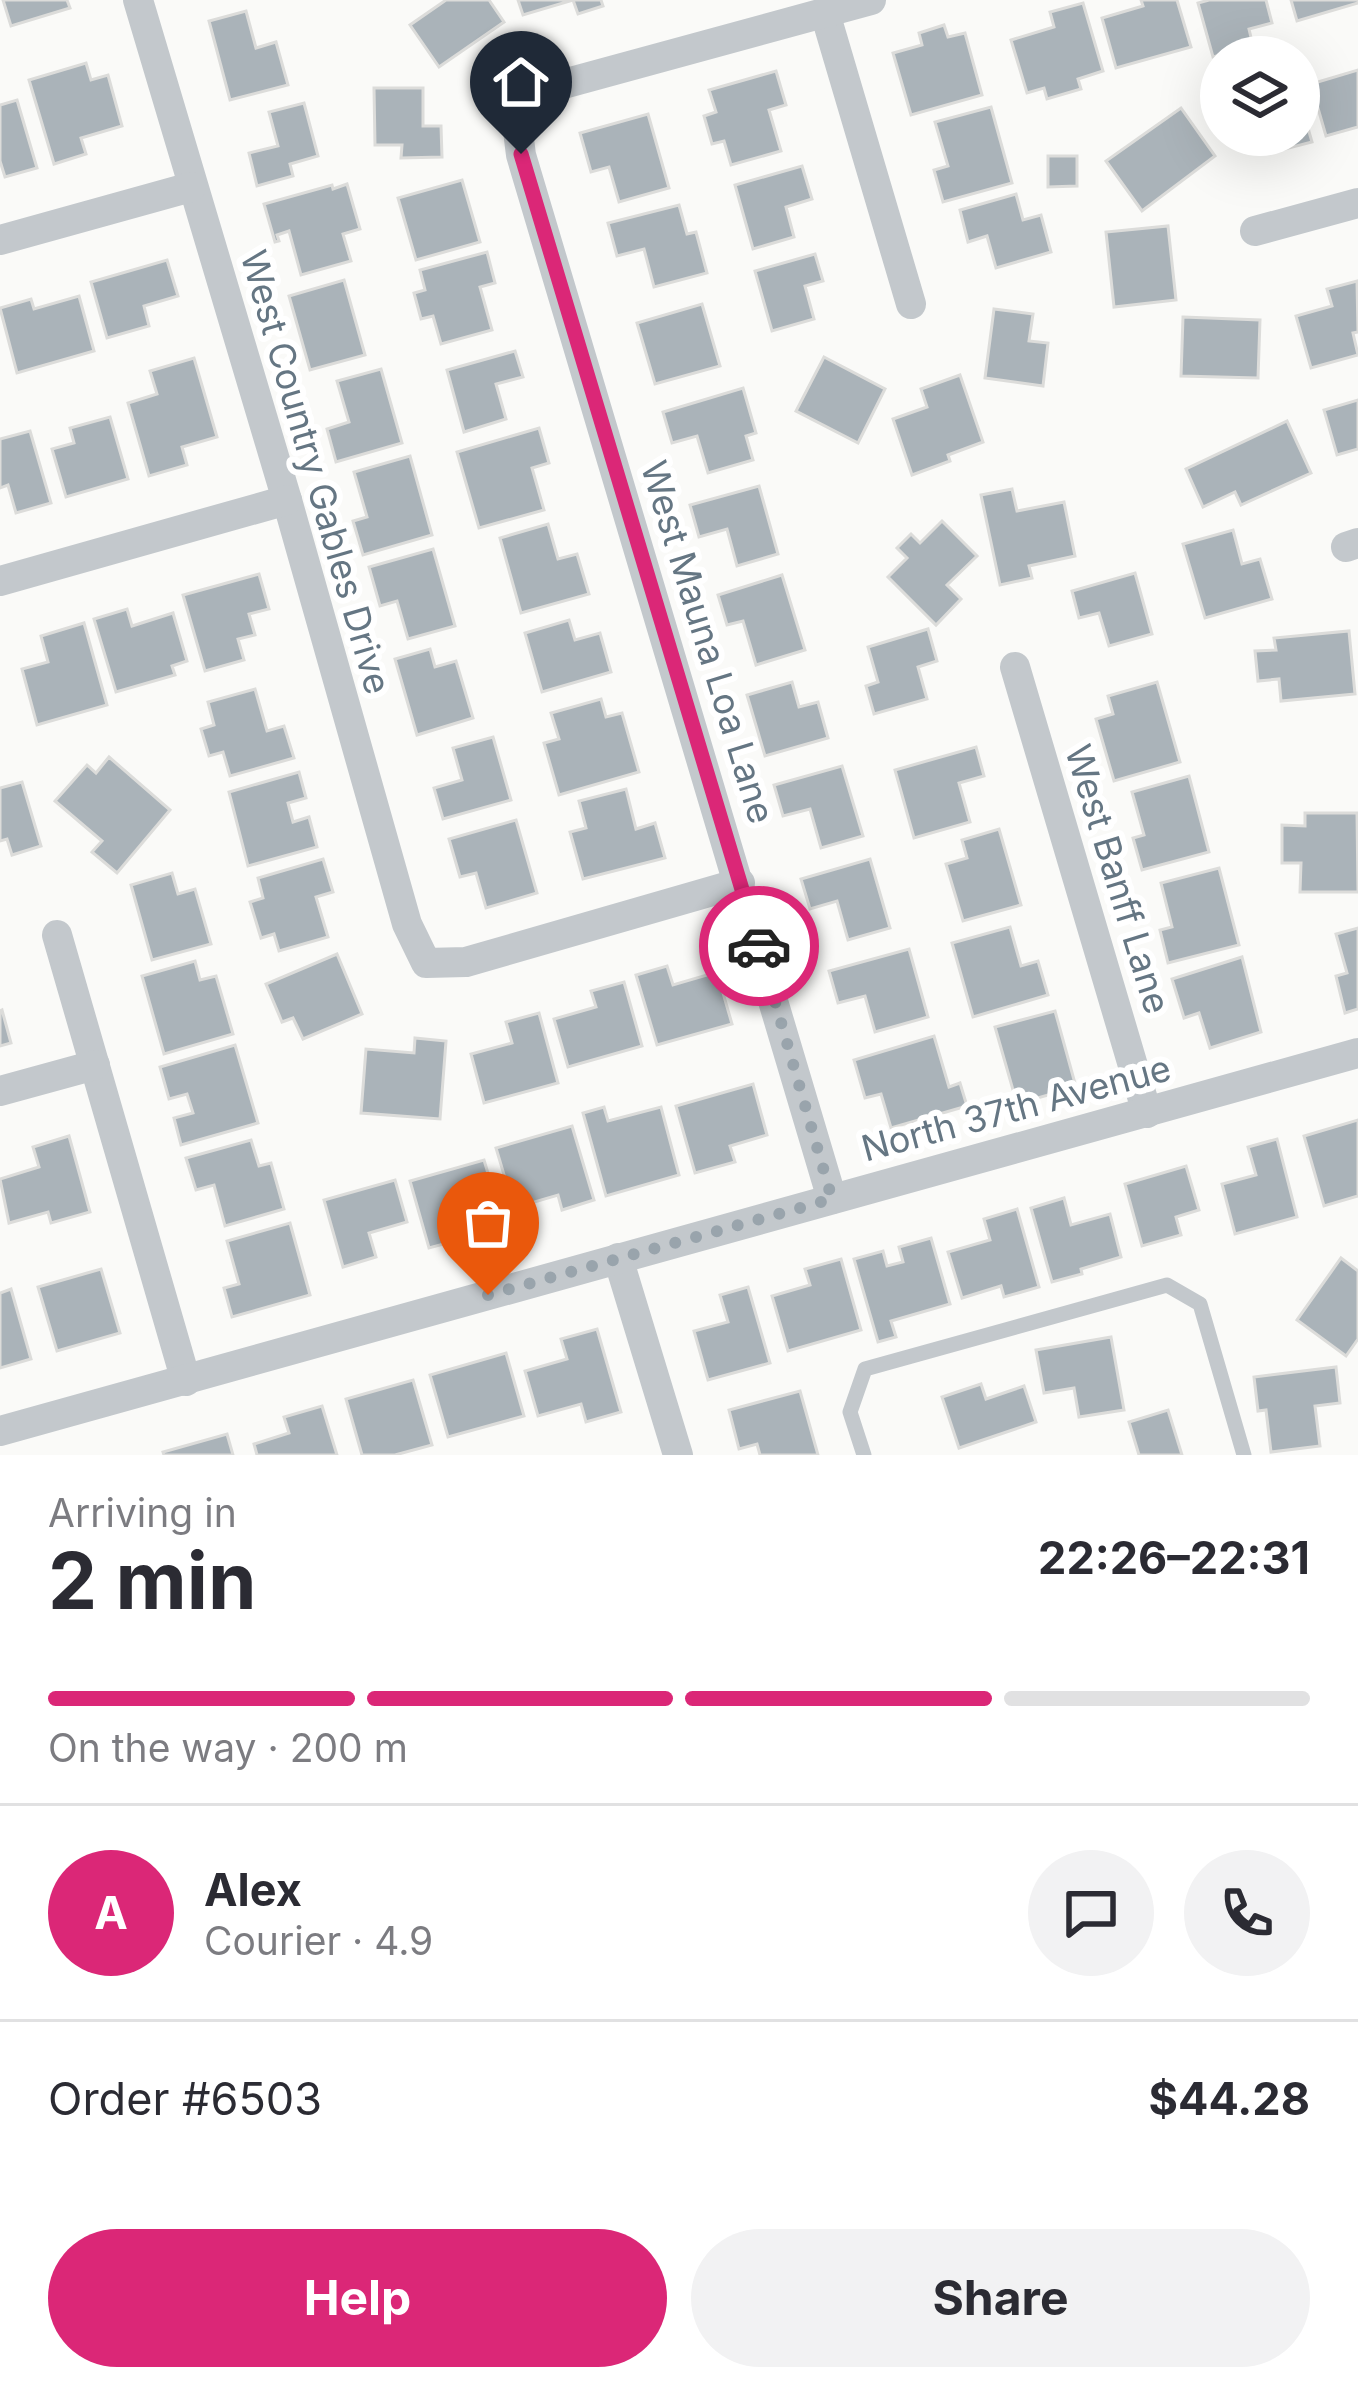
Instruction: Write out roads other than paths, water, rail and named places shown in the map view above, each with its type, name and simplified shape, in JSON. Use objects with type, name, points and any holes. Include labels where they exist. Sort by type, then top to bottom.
[{"type":"street","name":"West Country Gables Drive","points":[[138,0],[407,924],[426,963],[466,962],[740,883]]},
{"type":"street","points":[[872,0],[825,13],[911,304]]},
{"type":"street","name":"West Mauna Loa Lane","points":[[825,13],[556,86],[515,107],[521,154],[832,1199]]},
{"type":"street","points":[[0,240],[191,187]]},
{"type":"street","points":[[1255,231],[1358,203]]},
{"type":"street","points":[[0,581],[287,500]]},
{"type":"street","name":"West Banff Lane","points":[[1015,667],[1148,1113]]},
{"type":"street","points":[[57,935],[186,1381]]},
{"type":"street","name":"North 37th Avenue","points":[[0,1431],[1358,1054]]},
{"type":"street","points":[[0,1091],[95,1065]]},
{"type":"street","points":[[618,1258],[678,1455]]},
{"type":"lane","points":[[864,1455],[850,1412],[865,1369],[1167,1285],[1200,1304],[1244,1455]]}]
